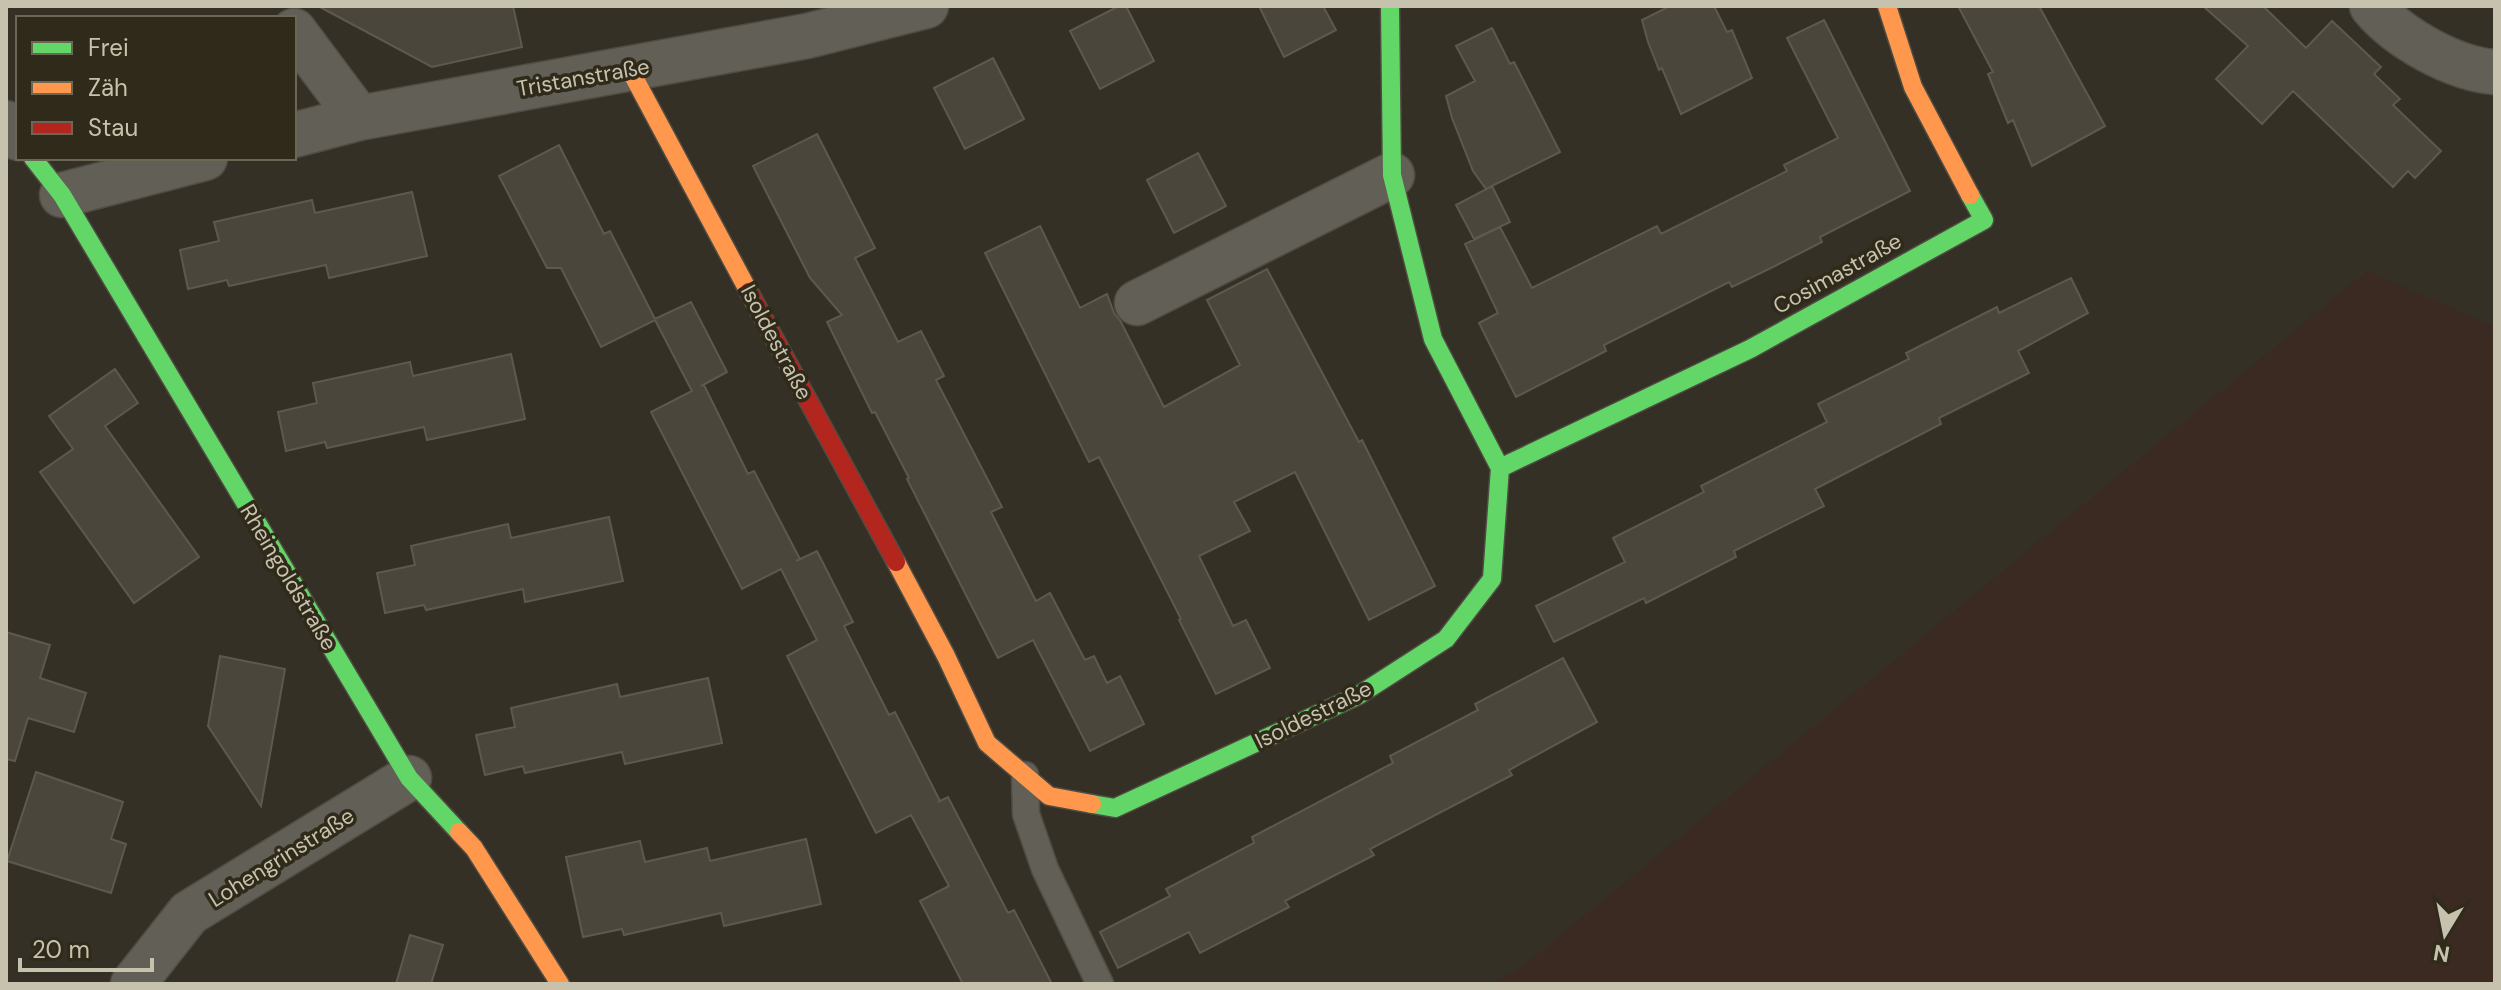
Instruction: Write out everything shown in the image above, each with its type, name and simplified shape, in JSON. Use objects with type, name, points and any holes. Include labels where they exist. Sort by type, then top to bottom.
[{"type":"street","name":"Tristanstraße","points":[[296,134],[359,118],[629,68],[793,21],[926,6]]},
{"type":"street","points":[[1390,6],[1392,175],[1433,339],[1500,468]]},
{"type":"street","name":"Cosimastraße","points":[[1500,468],[1750,349],[1984,220],[1913,87],[1887,6]]},
{"type":"street","points":[[2372,6],[2421,47],[2481,71],[2495,72]]},
{"type":"street","points":[[296,34],[359,118]]},
{"type":"street","name":"Isoldestraße","points":[[629,68],[946,656],[987,743],[1049,796],[1115,808],[1359,695],[1446,639],[1492,579],[1500,468]]},
{"type":"street","name":"Rheingoldstraße","points":[[35,160],[62,195],[409,778],[474,848],[560,984]]},
{"type":"street","points":[[62,195],[197,160]]},
{"type":"street","points":[[1137,303],[1392,175]]},
{"type":"street","name":"Lohengrinstraße","points":[[133,984],[189,913],[409,778]]},
{"type":"lane","points":[[1025,775],[1026,814],[1045,869],[1100,984]]},
{"type":"shaded area","points":[[2367,271],[2495,327],[2495,984],[1483,984],[1516,972]]},
{"type":"building","points":[[318,6],[513,6],[522,47],[432,67]]},
{"type":"building","points":[[1119,6],[1126,6],[1154,61],[1100,89],[1070,31]]},
{"type":"building","points":[[1259,6],[1323,6],[1336,30],[1284,57]]},
{"type":"building","points":[[1670,6],[1714,6],[1727,32],[1732,30],[1752,78],[1681,114],[1662,68],[1659,70],[1642,20]]},
{"type":"building","points":[[1958,6],[2039,6],[2105,126],[2032,166],[2013,120],[2008,123],[1988,74],[1993,72]]},
{"type":"building","points":[[2203,6],[2263,6],[2306,48],[2332,21],[2381,67],[2374,74],[2400,99],[2393,105],[2441,151],[2415,178],[2408,171],[2393,187],[2293,91],[2262,124],[2216,79],[2248,46]]},
{"type":"building","points":[[1824,20],[1910,191],[1820,237],[1822,242],[1777,265],[1732,287],[1729,282],[1604,345],[1606,351],[1516,397],[1479,323],[1498,313],[1465,244],[1500,227],[1532,288],[1657,226],[1661,234],[1787,171],[1784,165],[1838,138],[1787,38]]},
{"type":"building","points":[[1492,28],[1510,64],[1514,62],[1560,152],[1486,189],[1473,171],[1446,96],[1475,81],[1456,46]]},
{"type":"building","points":[[993,58],[1024,119],[965,149],[934,88]]},
{"type":"building","points":[[817,134],[875,248],[855,258],[898,342],[921,331],[944,376],[936,380],[1002,507],[991,512],[1036,601],[1050,593],[1085,660],[1094,656],[1107,683],[1120,676],[1144,724],[1090,751],[1033,640],[998,658],[827,322],[842,315],[810,278],[753,166]]},
{"type":"building","points":[[559,145],[604,234],[610,231],[655,319],[691,302],[727,372],[701,386],[704,385],[748,474],[754,471],[800,559],[796,561],[817,551],[853,622],[844,626],[889,715],[895,712],[940,801],[948,797],[1008,913],[1014,910],[1052,984],[963,984],[920,901],[949,886],[911,815],[876,833],[787,656],[817,640],[781,569],[742,589],[651,412],[692,391],[655,320],[601,347],[561,268],[547,268],[499,176]]},
{"type":"building","points":[[1198,153],[1226,206],[1174,233],[1147,180]]},
{"type":"building","points":[[1492,186],[1510,222],[1474,239],[1456,205]]},
{"type":"building","points":[[412,192],[427,256],[329,278],[326,265],[229,286],[227,280],[188,289],[180,250],[219,241],[214,222],[312,200],[315,213]]},
{"type":"building","points":[[1040,226],[1080,308],[1107,294],[1164,407],[1240,365],[1207,300],[1267,269],[1359,442],[1362,440],[1435,586],[1369,620],[1295,472],[1234,502],[1250,531],[1199,556],[1233,626],[1246,620],[1270,668],[1216,694],[1099,457],[1089,462],[985,253]]},
{"type":"building","points":[[2071,278],[2088,313],[2018,351],[2029,373],[1939,418],[1941,424],[1815,489],[1824,506],[1734,551],[1736,557],[1646,603],[1644,598],[1554,642],[1536,606],[1625,562],[1613,538],[1704,492],[1701,486],[1827,422],[1818,404],[1909,359],[1906,353],[1997,307],[1999,313]]},
{"type":"building","points":[[511,354],[525,419],[427,440],[424,427],[327,448],[325,442],[286,451],[278,412],[317,403],[313,383],[410,362],[413,376]]},
{"type":"building","points":[[115,369],[138,403],[105,426],[199,557],[134,603],[40,472],[73,449],[49,416]]},
{"type":"building","points":[[609,517],[623,581],[525,602],[523,589],[426,610],[424,605],[385,613],[377,573],[415,565],[411,546],[508,524],[511,538]]},
{"type":"building","points":[[6,632],[50,645],[40,678],[86,693],[74,732],[28,718],[15,761],[6,759]]},
{"type":"building","points":[[220,656],[285,669],[261,806],[208,726]]},
{"type":"building","points":[[1563,658],[1597,722],[1509,770],[1512,775],[1370,849],[1374,855],[1285,901],[1289,907],[1200,953],[1189,932],[1118,968],[1100,932],[1170,896],[1166,889],[1254,843],[1252,837],[1393,763],[1390,756],[1478,710],[1475,704]]},
{"type":"building","points":[[708,678],[722,743],[625,764],[622,752],[525,773],[523,766],[485,775],[476,735],[515,727],[511,708],[617,684],[620,697]]},
{"type":"building","points":[[36,772],[123,802],[111,839],[126,844],[111,893],[7,861]]},
{"type":"building","points":[[806,839],[821,904],[724,926],[721,913],[624,935],[622,929],[583,937],[566,857],[640,841],[645,862],[707,848],[710,861]]},
{"type":"building","points":[[410,935],[443,945],[431,984],[396,984]]},
{"type":"traffic: fast","points":[[1092,804],[1115,808],[1359,695],[1446,639],[1492,579],[1500,468],[1433,339],[1392,175],[1390,6]]},
{"type":"traffic: fast","points":[[35,160],[62,195],[409,778],[459,832]]},
{"type":"traffic: fast","points":[[1500,468],[1750,349],[1984,220],[1970,195]]},
{"type":"traffic: slow","points":[[1887,6],[1913,87],[1970,195]]},
{"type":"traffic: slow","points":[[629,68],[749,292]]},
{"type":"traffic: slow","points":[[896,562],[946,656],[987,743],[1049,796],[1092,804]]},
{"type":"traffic: slow","points":[[459,832],[474,848],[560,984]]},
{"type":"traffic: jam","points":[[749,292],[896,562]]}]
